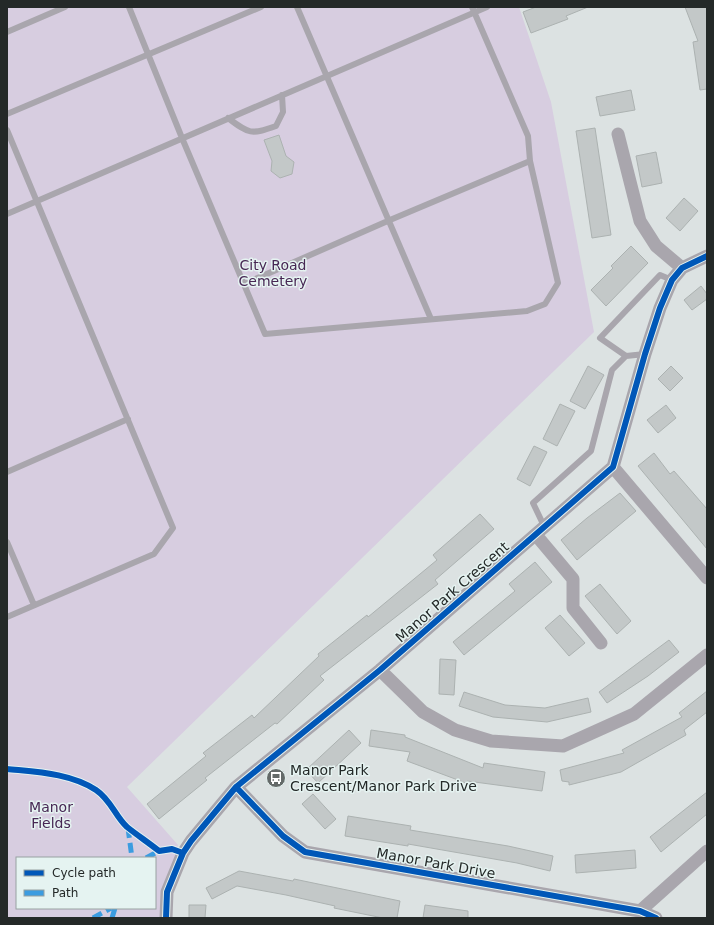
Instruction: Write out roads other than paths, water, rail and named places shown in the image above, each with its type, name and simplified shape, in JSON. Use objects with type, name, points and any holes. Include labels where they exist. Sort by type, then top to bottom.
[{"type":"street","points":[[618,134],[640,221],[656,246],[682,268]]},
{"type":"street","points":[[707,256],[682,268],[672,280],[660,308],[645,354],[613,467],[707,578]]},
{"type":"street","name":"Manor Park Crescent","points":[[166,918],[167,892],[183,853],[191,841],[236,787],[380,670],[613,467]]},
{"type":"street","points":[[540,530],[573,579],[573,608],[601,643]]},
{"type":"street","points":[[380,670],[422,712],[455,730],[491,741],[563,746],[634,714],[707,655]]},
{"type":"street","name":"Manor Park Drive","points":[[236,787],[283,836],[305,852],[640,911],[656,918]]},
{"type":"street","points":[[640,911],[707,851]]},
{"type":"lane","points":[[7,32],[65,7]]},
{"type":"lane","points":[[129,7],[182,138],[265,334],[527,310],[545,304],[558,282],[530,161],[528,136],[473,9]]},
{"type":"lane","points":[[7,114],[261,7]]},
{"type":"lane","points":[[297,7],[390,220],[431,319]]},
{"type":"lane","points":[[7,214],[282,95],[473,9],[487,7]]},
{"type":"lane","points":[[228,118],[242,128],[256,133],[276,126],[283,112],[282,95]]},
{"type":"lane","points":[[7,130],[173,528],[154,554],[7,617]]},
{"type":"lane","points":[[244,284],[530,161]]},
{"type":"lane","points":[[626,356],[600,338],[660,275],[672,280]]},
{"type":"lane","points":[[540,530],[533,504],[591,450],[612,370],[626,356],[645,354]]},
{"type":"lane","points":[[7,472],[128,419]]},
{"type":"lane","points":[[7,542],[34,605]]},
{"type":"place","name":"Manor Park Crescent/Manor Park Drive","points":[[276,778]]},
{"type":"park label","name":"City Road Cemetery","points":[[273,274]]},
{"type":"park label","name":"Manor Fields","points":[[51,816]]}]
